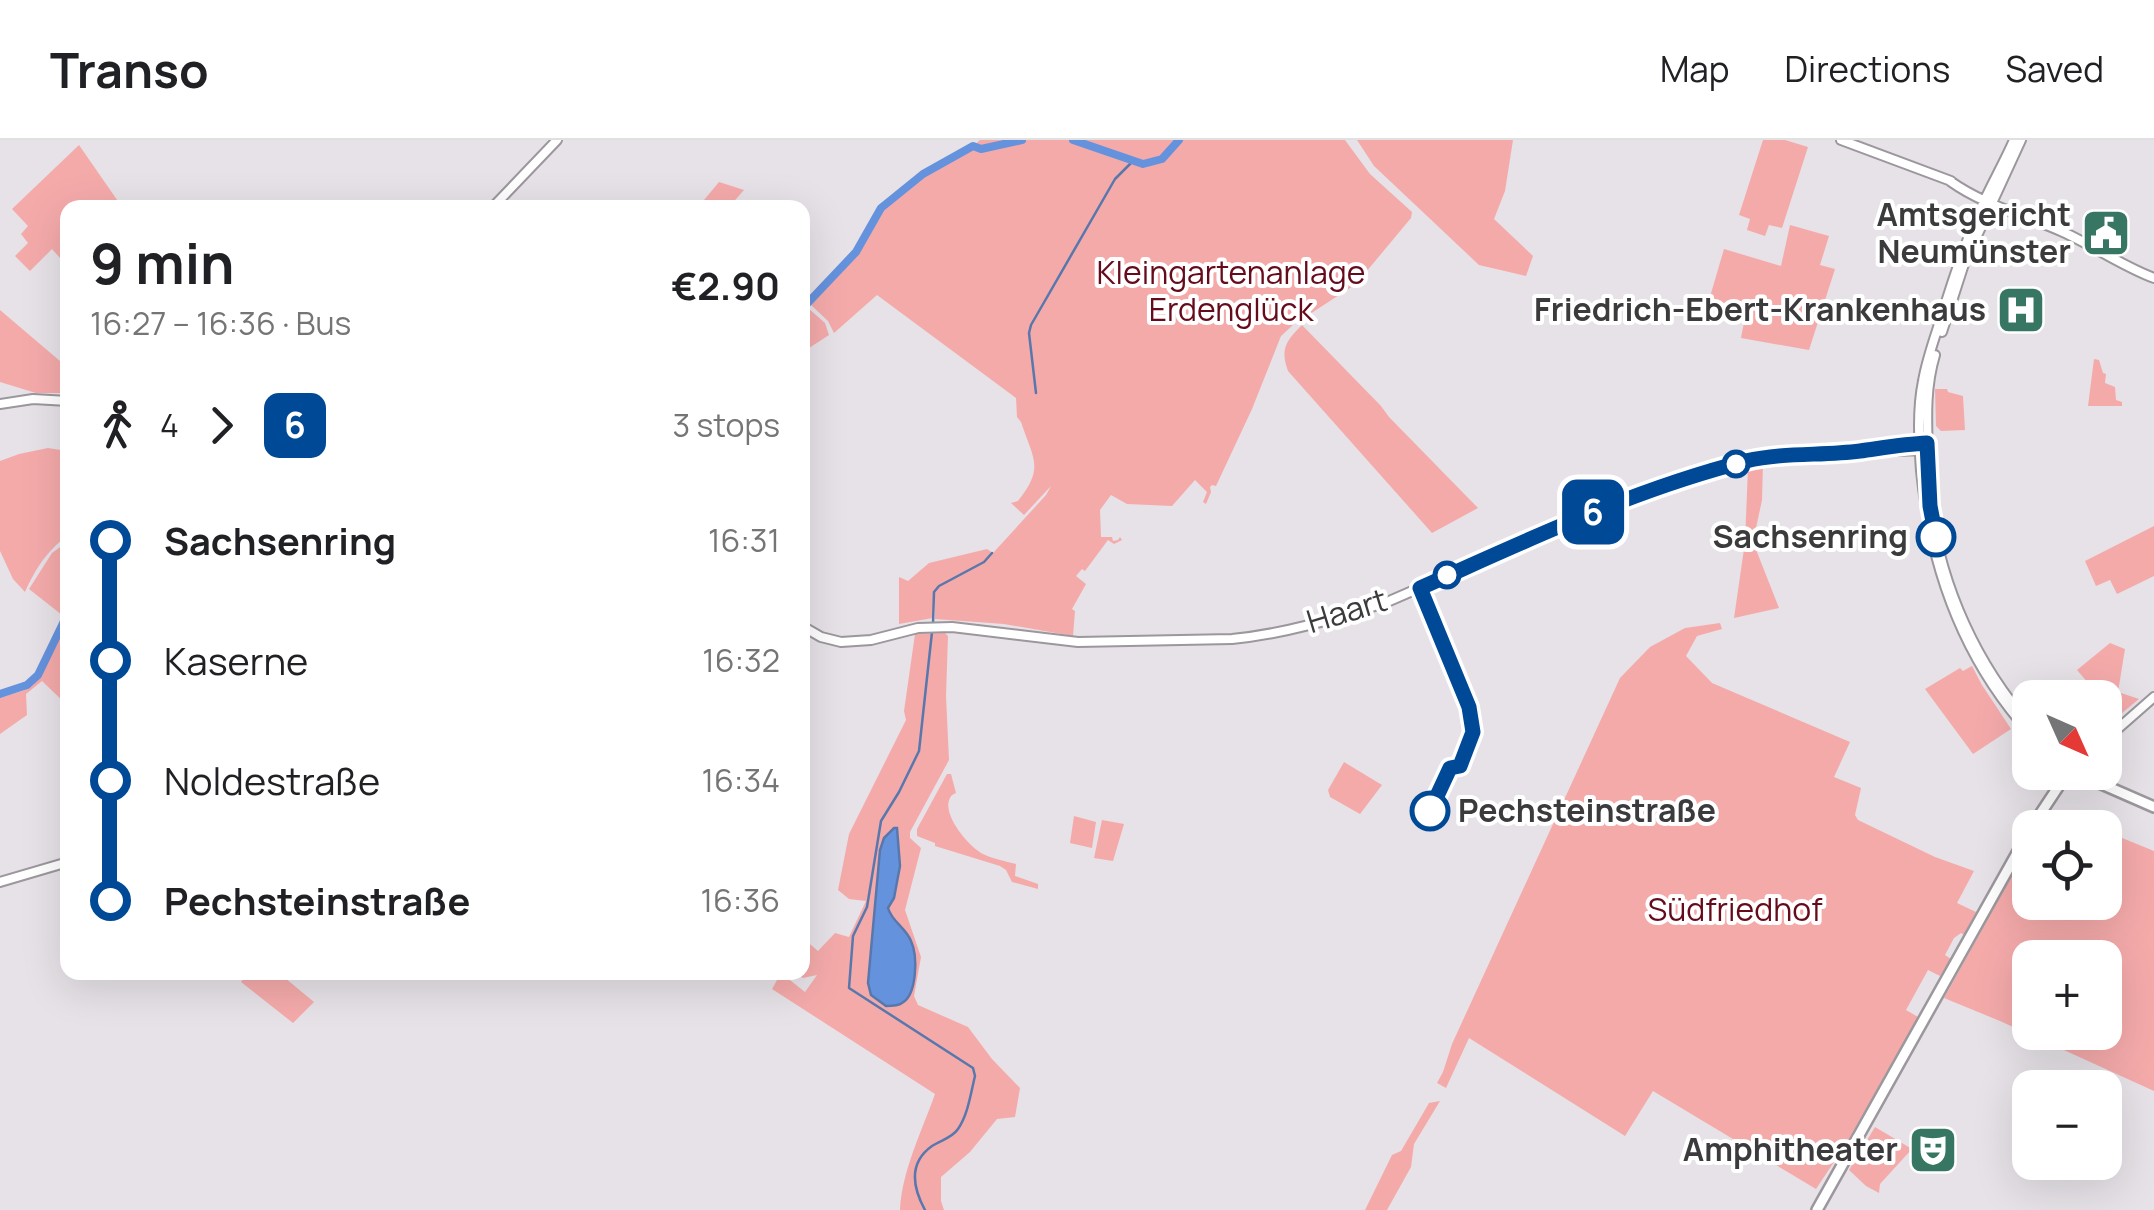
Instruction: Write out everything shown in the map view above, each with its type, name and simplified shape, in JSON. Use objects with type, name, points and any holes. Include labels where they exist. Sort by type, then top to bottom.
[{"type":"main road","points":[[500,200],[557,140]]},
{"type":"main road","points":[[1841,140],[1950,181],[2154,278]]},
{"type":"main road","points":[[2012,700],[1987,666],[1950,588],[1930,506],[1919,406],[1926,368],[1963,252],[2017,140]]},
{"type":"main road","points":[[1989,200],[1932,363],[1924,447],[1927,520],[1945,590],[1961,629],[1983,670],[2012,709]]},
{"type":"main road","points":[[0,404],[60,400]]},
{"type":"main road","points":[[1898,444],[1913,439],[1919,431]]},
{"type":"main road","name":"Haart","points":[[810,630],[826,639],[850,642],[930,627],[976,628],[1078,642],[1252,637],[1387,602],[1601,509],[1736,464],[1898,444],[1924,447]]},
{"type":"main road","name":"Haart","points":[[1864,451],[1924,447]]},
{"type":"main road","points":[[2122,725],[2154,697]]},
{"type":"main road","points":[[2114,790],[2154,807]]},
{"type":"main road","points":[[1817,1210],[2012,863]]},
{"type":"main road","points":[[0,882],[60,864]]},
{"type":"green space","name":"Kleingartenanlage Erdenglück","points":[[980,140],[1345,140],[1370,174],[1412,212],[1356,284],[1281,336],[1216,486],[1210,487],[1206,504],[1203,502],[1207,492],[1195,480],[1172,506],[1127,504],[1111,495],[1100,510],[1101,537],[1122,540],[1114,544],[1108,540],[1085,571],[1082,569],[1076,576],[1086,584],[1072,609],[1073,636],[1004,624],[935,619],[935,591],[933,618],[899,624],[899,577],[908,581],[929,563],[987,549],[993,553],[1051,486],[1024,515],[1011,503],[1018,501],[1034,471],[1032,454],[1017,417],[1016,398],[877,295],[834,333],[811,305],[856,252],[881,208],[923,174]]},
{"type":"green space","points":[[1357,140],[1513,140],[1505,191],[1494,219],[1533,256],[1526,276],[1479,265],[1374,166]]},
{"type":"green space","points":[[1763,140],[1785,140],[1808,147],[1782,228],[1769,225],[1765,236],[1747,230],[1750,219],[1739,215]]},
{"type":"green space","points":[[79,145],[117,200],[60,200],[60,258],[52,249],[30,271],[15,256],[28,243],[21,234],[28,226],[12,209]]},
{"type":"green space","points":[[719,182],[744,190],[735,200],[704,200]]},
{"type":"green space","points":[[1790,225],[1829,236],[1820,265],[1835,269],[1809,350],[1741,338],[1744,322],[1718,306],[1707,307],[1724,249],[1781,266]]},
{"type":"green space","points":[[0,310],[60,361],[60,393],[36,393],[0,382]]},
{"type":"green space","points":[[810,310],[825,323],[829,335],[810,347]]},
{"type":"green space","points":[[1302,325],[1478,508],[1432,533],[1288,371],[1286,346]]},
{"type":"green space","points":[[2094,359],[2099,360],[2106,374],[2105,383],[2115,387],[2116,400],[2122,406],[2088,406]]},
{"type":"green space","points":[[1935,389],[1963,396],[1965,430],[1941,431],[1936,426]]},
{"type":"green space","points":[[48,448],[60,450],[60,542],[42,561],[25,592],[13,579],[0,551],[0,461]]},
{"type":"green space","points":[[1763,464],[1762,500],[1753,542],[1779,608],[1734,618],[1745,542],[1748,468]]},
{"type":"green space","points":[[2154,526],[2154,576],[2117,594],[2110,580],[2096,586],[2085,561]]},
{"type":"green space","points":[[60,547],[60,613],[29,589]]},
{"type":"green space","name":"Südfriedhof","points":[[1720,623],[1722,629],[1697,636],[1686,656],[1712,683],[1850,742],[1834,777],[1861,788],[1855,815],[1858,820],[1974,871],[1957,903],[1976,912],[1964,935],[1954,938],[1945,955],[1951,959],[1940,976],[1928,970],[1906,1010],[1918,1017],[1816,1189],[1653,1091],[1625,1136],[1469,1038],[1446,1088],[1437,1083],[1620,678],[1650,647],[1685,628]]},
{"type":"green space","points":[[945,633],[949,760],[910,832],[910,838],[921,848],[905,910],[921,957],[914,996],[918,1005],[968,1027],[1020,1088],[1015,1117],[997,1119],[970,1152],[941,1177],[944,1210],[900,1210],[909,1165],[935,1094],[772,989],[777,980],[790,980],[805,992],[817,975],[810,976],[810,944],[818,951],[835,933],[849,937],[866,901],[849,899],[838,890],[849,834],[906,720],[915,634]],"holes":[[[897,829],[899,864],[889,915],[910,937],[871,995],[868,983],[880,850]]]},
{"type":"green space","points":[[60,636],[60,698],[42,681],[26,694],[27,715],[0,734],[0,698],[25,690],[39,677]]},
{"type":"green space","points":[[2110,643],[2125,649],[2120,680],[2086,680],[2077,670]]},
{"type":"green space","points":[[1972,666],[2011,729],[1973,754],[1925,689],[1960,668],[1963,671]]},
{"type":"green space","points":[[2122,693],[2139,699],[2122,713]]},
{"type":"green space","points":[[1344,762],[1382,785],[1360,814],[1330,797],[1328,790]]},
{"type":"green space","points":[[947,774],[951,774],[956,793],[950,798],[949,813],[964,837],[983,854],[1016,864],[1015,876],[1038,884],[1038,889],[1012,882],[1000,866],[935,846],[917,836],[917,829]]},
{"type":"green space","points":[[1074,816],[1096,822],[1092,848],[1070,843]]},
{"type":"green space","points":[[1102,820],[1124,824],[1113,861],[1094,858]]},
{"type":"green space","points":[[2122,838],[2154,851],[2154,1091],[2122,1076],[2122,1070],[2108,1070],[2064,1050],[2122,1050],[2122,940],[2012,940],[2012,1026],[1944,998],[2012,875],[2012,920],[2122,920]]},
{"type":"green space","points":[[287,980],[314,1002],[293,1023],[241,982]]},
{"type":"green space","points":[[1440,1101],[1414,1144],[1411,1167],[1387,1210],[1365,1210],[1392,1155],[1401,1151],[1429,1103]]},
{"type":"green space","points":[[1875,1127],[1912,1149],[1880,1184],[1879,1193],[1849,1170]]},
{"type":"water","points":[[894,828],[900,866],[894,898],[888,908],[911,941],[915,965],[907,999],[886,1006],[871,995],[868,983],[880,850],[884,838]]},
{"type":"waterway","points":[[810,301],[856,252],[881,208],[923,174],[973,146],[981,149],[1022,140]]},
{"type":"waterway","points":[[1073,140],[1143,164],[1162,159],[1179,140]]},
{"type":"waterway","points":[[1036,393],[1031,325],[1115,179],[1133,161]]},
{"type":"waterway","points":[[933,624],[934,592],[984,562],[992,553]]},
{"type":"waterway","points":[[0,694],[27,685],[38,675],[60,630]]},
{"type":"waterway","points":[[925,1210],[916,1185],[916,1168],[924,1153],[958,1129],[969,1103],[973,1068],[849,988],[853,936],[867,907],[881,821],[919,751],[932,632]]},
{"type":"bus line","name":"6","points":[[1430,811],[1450,768],[1460,766],[1473,732],[1468,704],[1420,588],[1601,509],[1736,464],[1898,444],[1927,443],[1930,506],[1936,537]]},
{"type":"place","name":"Amtsgericht Neumünster","points":[[2106,233]]},
{"type":"place","name":"Friedrich-Ebert-Krankenhaus","points":[[2021,310]]},
{"type":"place","name":"Sachsenring","points":[[1936,537]]},
{"type":"place","name":"Pechsteinstraße","points":[[1430,811]]},
{"type":"place","name":"Amphitheater","points":[[1933,1150]]}]
